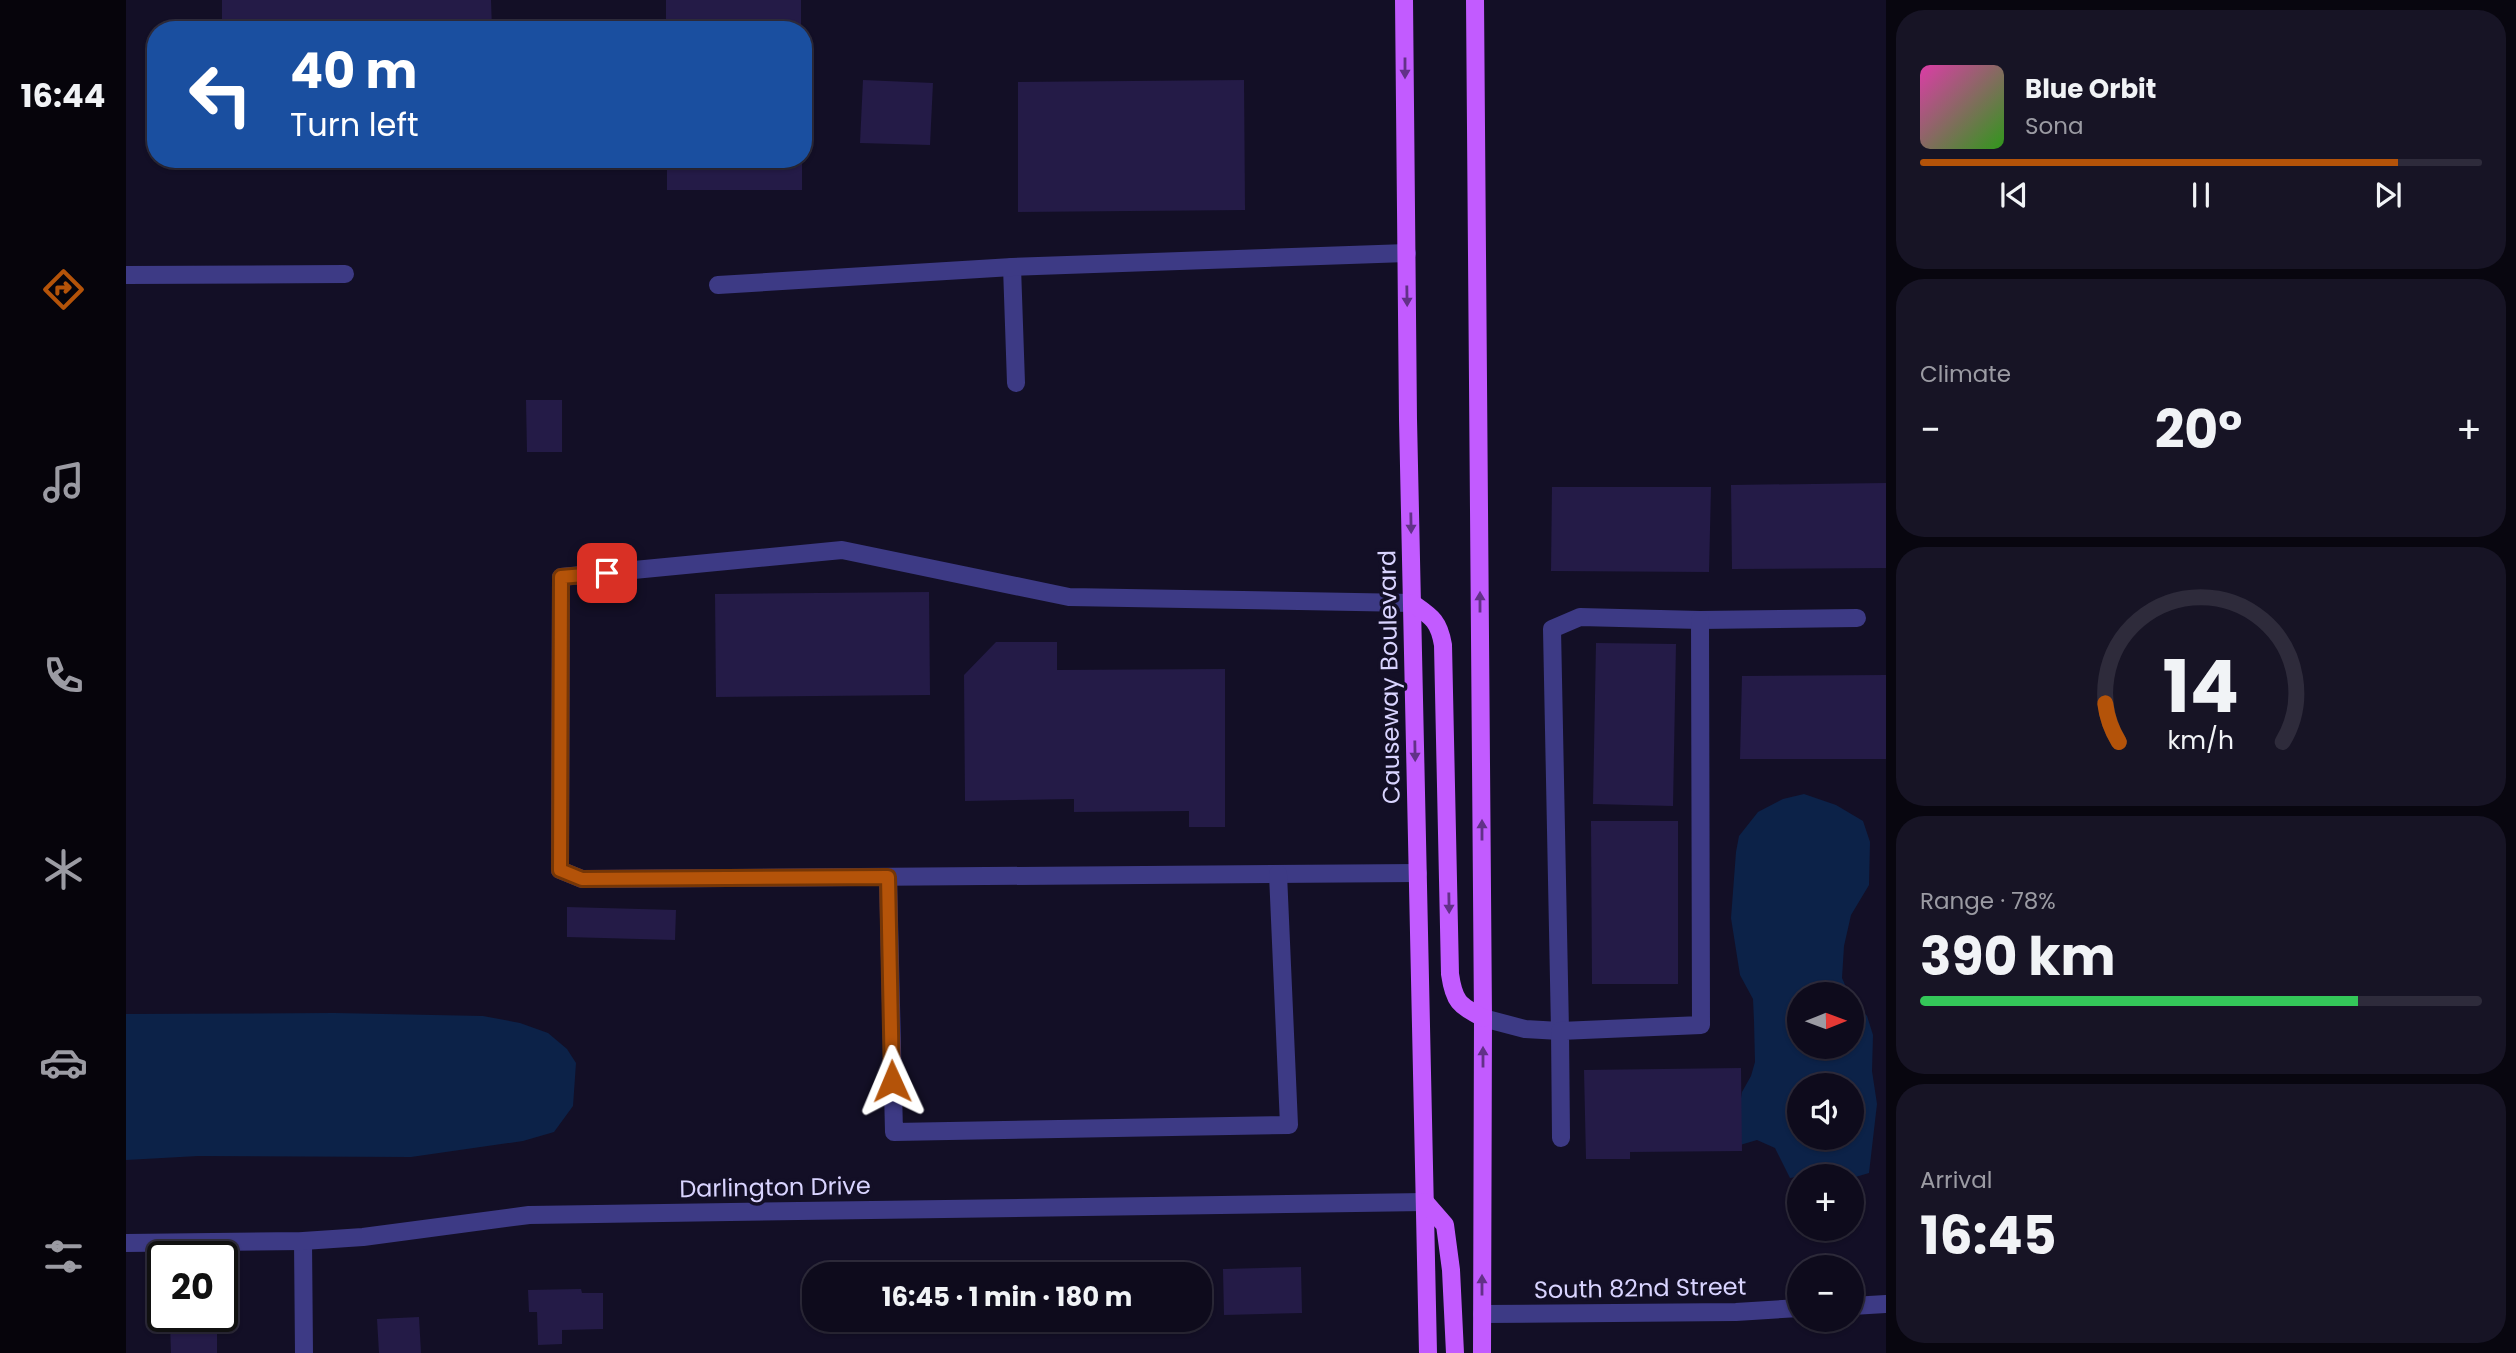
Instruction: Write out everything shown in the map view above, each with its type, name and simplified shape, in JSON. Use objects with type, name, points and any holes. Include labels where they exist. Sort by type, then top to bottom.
[{"type":"main road","name":"Causeway Boulevard","points":[[1404,0],[1412,603],[1428,1353]]},
{"type":"main road","points":[[1475,0],[1483,1018],[1482,1353]]},
{"type":"main road","points":[[1412,603],[1433,617],[1440,630],[1443,645],[1450,974],[1453,992],[1461,1006],[1483,1018]]},
{"type":"main road","points":[[1425,1202],[1445,1225],[1451,1270],[1455,1353]]},
{"type":"street","points":[[718,285],[1012,267],[1407,253]]},
{"type":"street","points":[[1012,267],[1016,383]]},
{"type":"street","points":[[126,275],[345,274]]},
{"type":"street","points":[[1412,603],[1069,597],[842,550],[561,577],[560,870],[582,879],[1418,873]]},
{"type":"street","points":[[1561,1139],[1552,629],[1580,617],[1700,621],[1857,618]]},
{"type":"street","points":[[1483,1018],[1525,1029],[1560,1031],[1701,1025],[1700,621]]},
{"type":"street","points":[[888,877],[894,1132],[1289,1125],[1278,874]]},
{"type":"street","name":"Darlington Drive","points":[[126,1243],[303,1241],[363,1237],[529,1215],[1425,1202]]},
{"type":"street","points":[[303,1241],[304,1353]]},
{"type":"street","points":[[1864,1305],[1886,1304]]},
{"type":"street","name":"South 82nd Street","points":[[1482,1314],[1736,1312],[1787,1309]]},
{"type":"water","points":[[1804,794],[1836,805],[1863,821],[1870,842],[1869,885],[1851,915],[1844,946],[1844,982],[1787,982],[1787,1059],[1864,1059],[1864,1013],[1867,1016],[1873,1035],[1872,1071],[1877,1104],[1869,1173],[1864,1174],[1864,1164],[1787,1164],[1787,1172],[1775,1148],[1757,1140],[1740,1145],[1738,1116],[1742,1092],[1755,1062],[1753,999],[1740,975],[1731,918],[1739,836],[1758,812],[1783,799]]},
{"type":"water","points":[[334,1013],[483,1016],[520,1023],[548,1033],[567,1049],[576,1063],[573,1106],[554,1132],[523,1141],[411,1157],[198,1156],[126,1160],[126,1014]]},
{"type":"building","points":[[222,0],[491,0],[492,21],[222,21]]},
{"type":"building","points":[[666,0],[801,0],[801,21],[666,21]]},
{"type":"building","points":[[863,80],[933,83],[930,145],[860,143]]},
{"type":"building","points":[[1244,80],[1245,210],[1018,212],[1018,82]]},
{"type":"building","points":[[667,168],[802,168],[802,190],[667,190]]},
{"type":"building","points":[[526,400],[562,400],[562,452],[527,452]]},
{"type":"building","points":[[1886,483],[1886,568],[1732,569],[1731,485]]},
{"type":"building","points":[[1552,487],[1711,487],[1709,572],[1551,571]]},
{"type":"building","points":[[929,592],[930,695],[716,697],[715,594]]},
{"type":"building","points":[[996,642],[1057,642],[1057,670],[1225,669],[1225,827],[1189,827],[1189,811],[1074,812],[1074,799],[965,801],[964,675]]},
{"type":"building","points":[[1596,643],[1676,644],[1673,806],[1593,804]]},
{"type":"building","points":[[1886,675],[1886,759],[1740,759],[1742,676]]},
{"type":"building","points":[[1591,821],[1678,821],[1678,984],[1592,984]]},
{"type":"building","points":[[567,907],[676,910],[675,940],[567,937]]},
{"type":"building","points":[[1741,1068],[1742,1151],[1630,1152],[1630,1159],[1586,1159],[1584,1070]]},
{"type":"building","points":[[1301,1267],[1302,1313],[1224,1315],[1223,1269]]},
{"type":"building","points":[[581,1289],[582,1293],[603,1293],[603,1329],[562,1330],[562,1344],[538,1345],[537,1312],[529,1312],[528,1290]]},
{"type":"building","points":[[419,1317],[421,1353],[379,1353],[377,1319]]},
{"type":"building","points":[[170,1332],[217,1332],[217,1353],[171,1353]]},
{"type":"route","points":[[607,573],[561,577],[560,870],[582,879],[888,877],[892,1081]]}]
